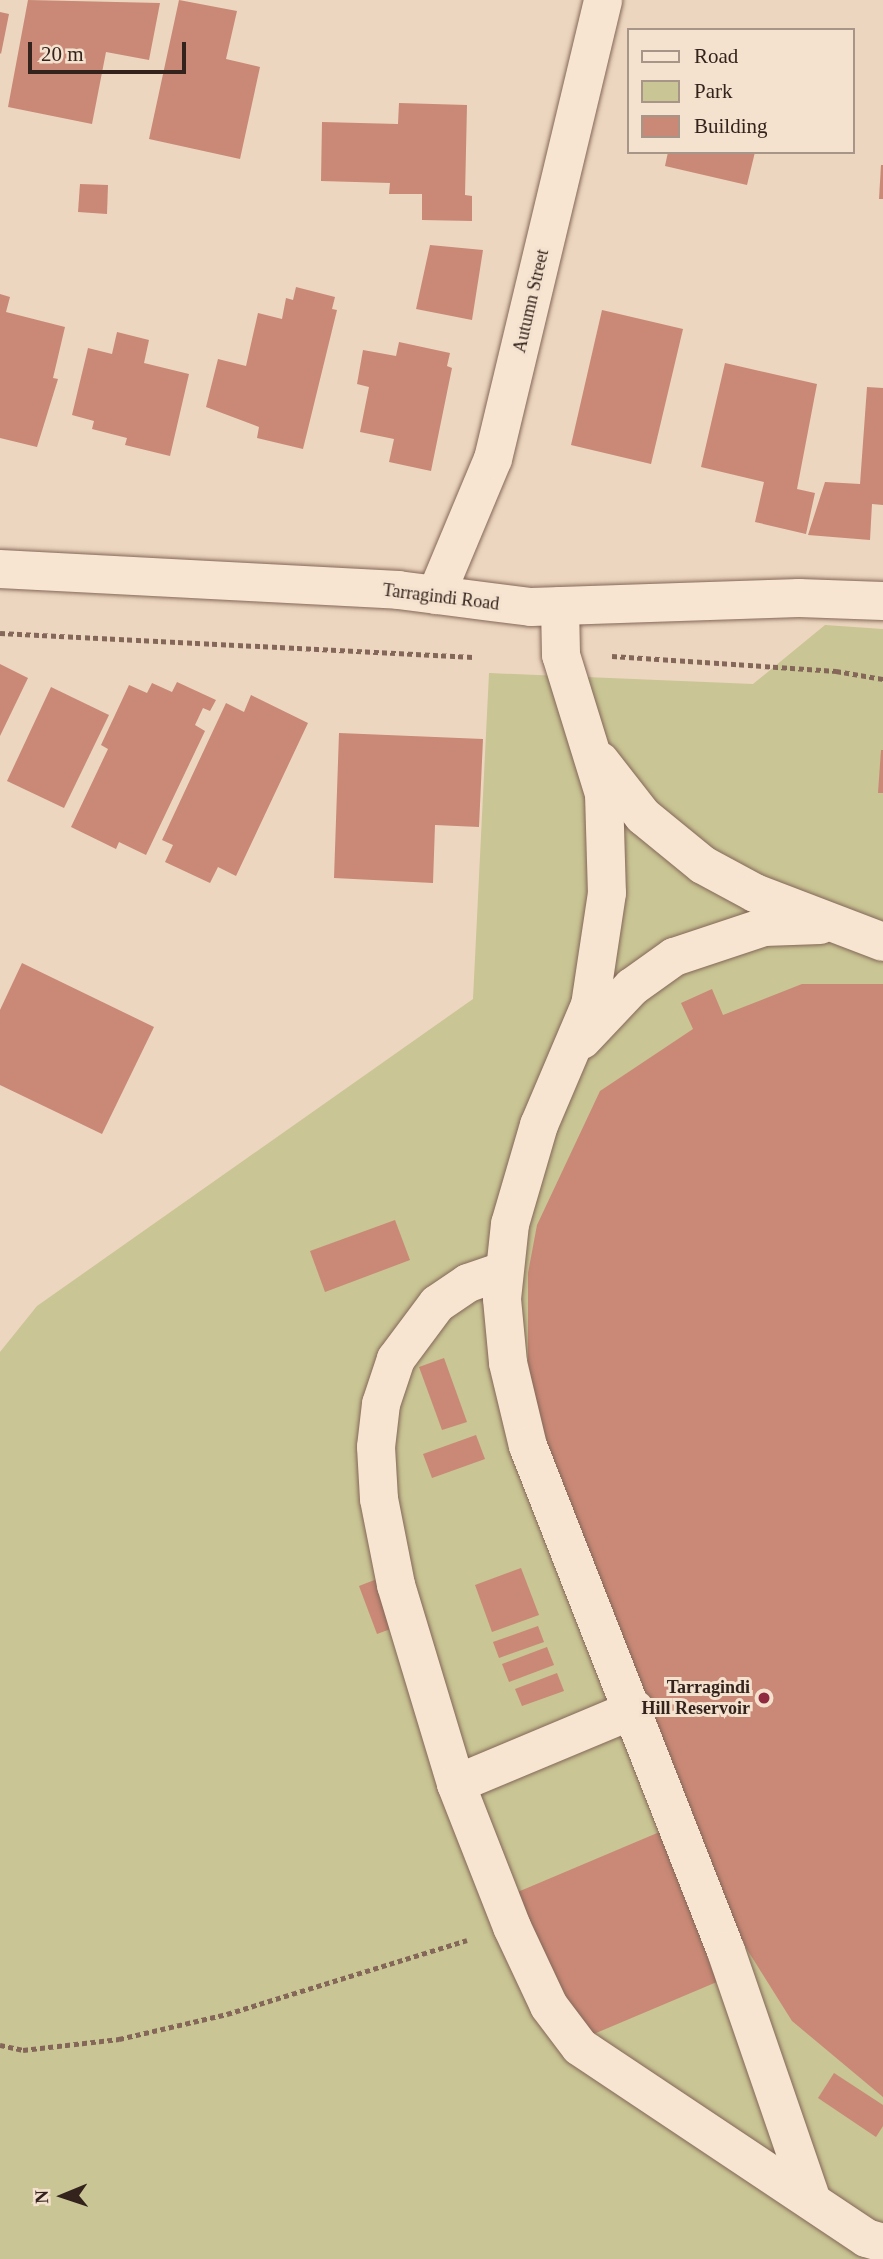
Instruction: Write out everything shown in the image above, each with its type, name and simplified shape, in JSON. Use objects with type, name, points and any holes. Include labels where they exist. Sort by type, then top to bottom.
[{"type":"street","name":"Autumn Street","points":[[436,595],[493,459],[603,0]]},
{"type":"street","name":"Tarragindi Road","points":[[0,569],[436,595],[494,605],[560,606],[800,598],[883,601]]},
{"type":"street","points":[[560,606],[561,655],[592,751],[607,824],[607,893],[590,1005],[522,1177],[503,1271],[503,1329],[521,1426],[635,1709],[726,1951],[812,2201]]},
{"type":"street","points":[[592,751],[643,816],[682,851],[755,892],[871,938]]},
{"type":"street","points":[[567,1060],[589,1030],[632,987],[674,957],[699,946],[788,924],[824,925],[871,938]]},
{"type":"street","points":[[503,1271],[468,1283],[437,1304],[396,1359],[381,1404],[376,1447],[379,1500],[396,1585],[456,1784],[532,1973],[549,2006],[580,2047],[866,2238],[883,2243]]},
{"type":"street","points":[[456,1784],[635,1709]]},
{"type":"path","points":[[0,633],[473,657]]},
{"type":"path","points":[[561,655],[836,671],[883,678]]},
{"type":"path","points":[[0,2045],[23,2050],[119,2039],[226,2014],[480,1937]]},
{"type":"green space","points":[[825,625],[883,629],[883,2259],[0,2259],[0,1352],[37,1306],[473,999],[489,673],[753,684]]},
{"type":"building","points":[[28,0],[160,3],[149,60],[106,52],[92,124],[8,107]]},
{"type":"building","points":[[179,0],[237,11],[226,59],[260,67],[240,159],[149,139]]},
{"type":"building","points":[[0,12],[9,14],[1,54],[0,53]]},
{"type":"building","points":[[399,103],[467,105],[465,195],[472,196],[472,221],[422,220],[422,194],[389,194],[390,183],[321,181],[322,122],[398,124]]},
{"type":"building","points":[[668,154],[755,154],[747,185],[665,166]]},
{"type":"building","points":[[881,165],[883,199],[879,199]]},
{"type":"building","points":[[80,184],[108,185],[107,214],[78,212]]},
{"type":"building","points":[[430,245],[483,250],[472,320],[416,309]]},
{"type":"building","points":[[296,287],[335,297],[332,309],[337,310],[303,449],[257,438],[259,427],[206,407],[218,359],[246,366],[258,313],[282,319],[286,298],[293,300]]},
{"type":"building","points":[[0,294],[10,297],[6,312],[65,327],[53,378],[58,379],[37,447],[0,438]]},
{"type":"building","points":[[602,310],[683,329],[651,464],[571,445]]},
{"type":"building","points":[[117,332],[149,340],[144,363],[189,374],[170,456],[125,445],[127,438],[92,429],[94,421],[72,415],[88,348],[112,354]]},
{"type":"building","points":[[399,342],[450,353],[447,366],[452,368],[431,471],[389,462],[394,439],[360,432],[369,387],[357,384],[363,350],[396,356]]},
{"type":"building","points":[[725,363],[817,384],[797,489],[815,493],[806,534],[755,522],[764,482],[701,467]]},
{"type":"building","points":[[867,387],[883,388],[883,505],[872,504],[870,540],[808,535],[825,482],[860,484]]},
{"type":"building","points":[[0,664],[28,678],[0,736]]},
{"type":"building","points":[[177,682],[216,700],[210,711],[203,708],[195,725],[205,731],[146,855],[119,842],[116,849],[71,827],[108,749],[101,745],[129,685],[147,693],[152,683],[172,692]]},
{"type":"building","points":[[51,687],[109,715],[64,808],[7,781]]},
{"type":"building","points":[[251,695],[308,723],[236,876],[218,867],[210,883],[165,862],[173,845],[162,840],[226,703],[244,712]]},
{"type":"building","points":[[339,733],[483,739],[479,827],[435,825],[433,883],[334,878]]},
{"type":"building","points":[[881,750],[883,793],[878,793]]},
{"type":"building","points":[[22,963],[154,1027],[102,1134],[0,1085],[0,1010]]},
{"type":"building","name":"Tarragindi Hill Reservoir","points":[[802,984],[883,984],[883,2097],[792,2021],[743,1943],[546,1454],[528,1362],[528,1273],[537,1225],[600,1091],[693,1029],[681,1003],[712,989],[723,1015]]},
{"type":"building","points":[[395,1220],[410,1260],[325,1292],[310,1251]]},
{"type":"building","points":[[444,1358],[467,1422],[442,1430],[419,1367]]},
{"type":"building","points":[[476,1435],[485,1459],[432,1478],[423,1454]]},
{"type":"building","points":[[521,1568],[539,1615],[492,1632],[475,1585]]},
{"type":"building","points":[[377,1579],[396,1627],[377,1634],[359,1586]]},
{"type":"building","points":[[538,1626],[544,1642],[499,1658],[493,1642]]},
{"type":"building","points":[[547,1647],[554,1665],[509,1682],[502,1664]]},
{"type":"building","points":[[557,1673],[564,1691],[522,1706],[515,1689]]},
{"type":"building","points":[[669,1828],[731,1976],[589,2036],[557,2000],[513,1894]]},
{"type":"building","points":[[834,2073],[883,2105],[883,2126],[876,2137],[818,2098]]},
{"type":"place","name":"Tarragindi Hill Reservoir","points":[[764,1698]]}]
